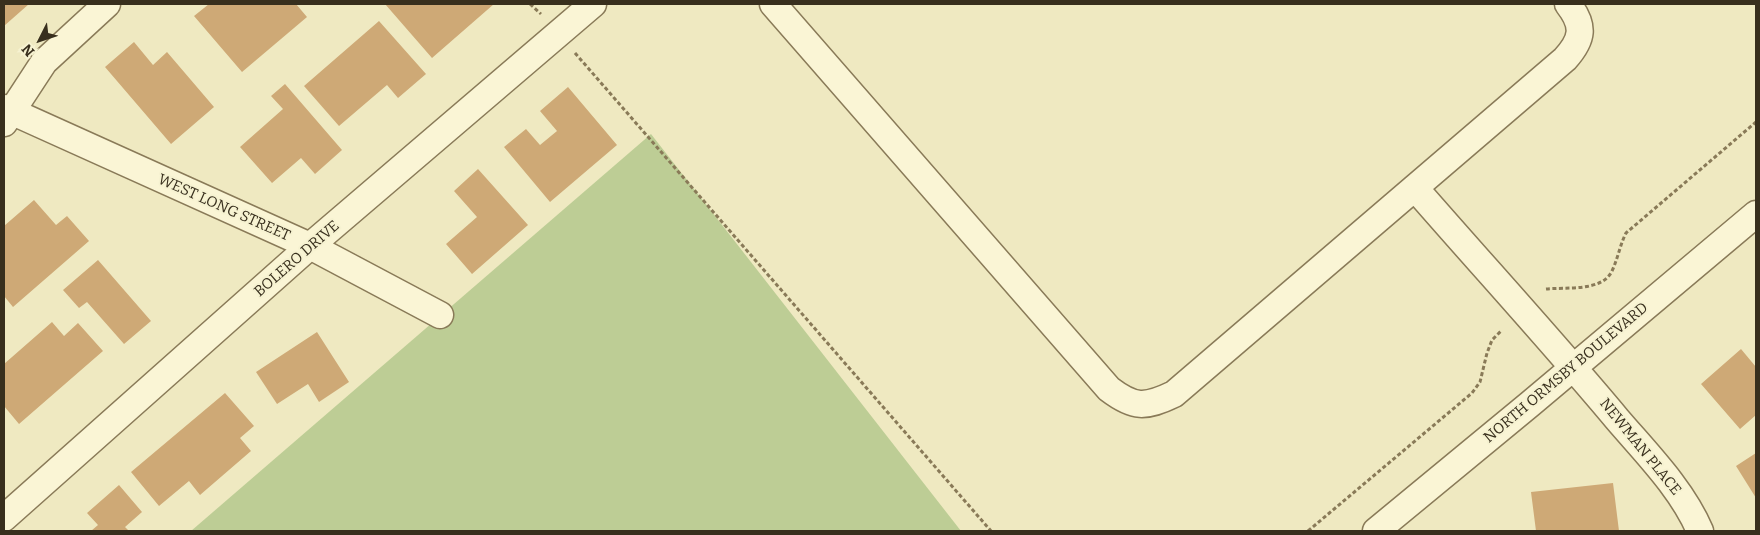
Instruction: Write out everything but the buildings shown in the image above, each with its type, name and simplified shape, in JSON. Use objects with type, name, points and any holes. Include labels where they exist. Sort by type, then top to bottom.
[{"type":"street","points":[[6,114],[44,62],[107,4]]},
{"type":"street","name":"BOLERO DRIVE","points":[[4,518],[310,246],[593,4]]},
{"type":"street","points":[[773,4],[1109,389],[1135,404],[1161,400],[1174,394],[1565,59],[1574,50],[1580,36],[1578,20],[1568,4]]},
{"type":"street","name":"WEST LONG STREET","points":[[6,114],[310,246],[440,315]]},
{"type":"street","name":"NEWMAN PLACE","points":[[1415,188],[1574,367],[1674,486],[1692,513],[1700,531]]},
{"type":"street","name":"NORTH ORMSBY BOULEVARD","points":[[1376,531],[1756,214]]},
{"type":"path","points":[[530,4],[543,15]]},
{"type":"path","points":[[574,52],[991,531]]},
{"type":"path","points":[[1546,289],[1588,286],[1602,282],[1612,273],[1626,233],[1756,122]]},
{"type":"path","points":[[1308,531],[1472,393],[1480,382],[1486,353],[1492,340],[1502,330]]},
{"type":"green space","points":[[651,134],[961,531],[191,531]]}]
